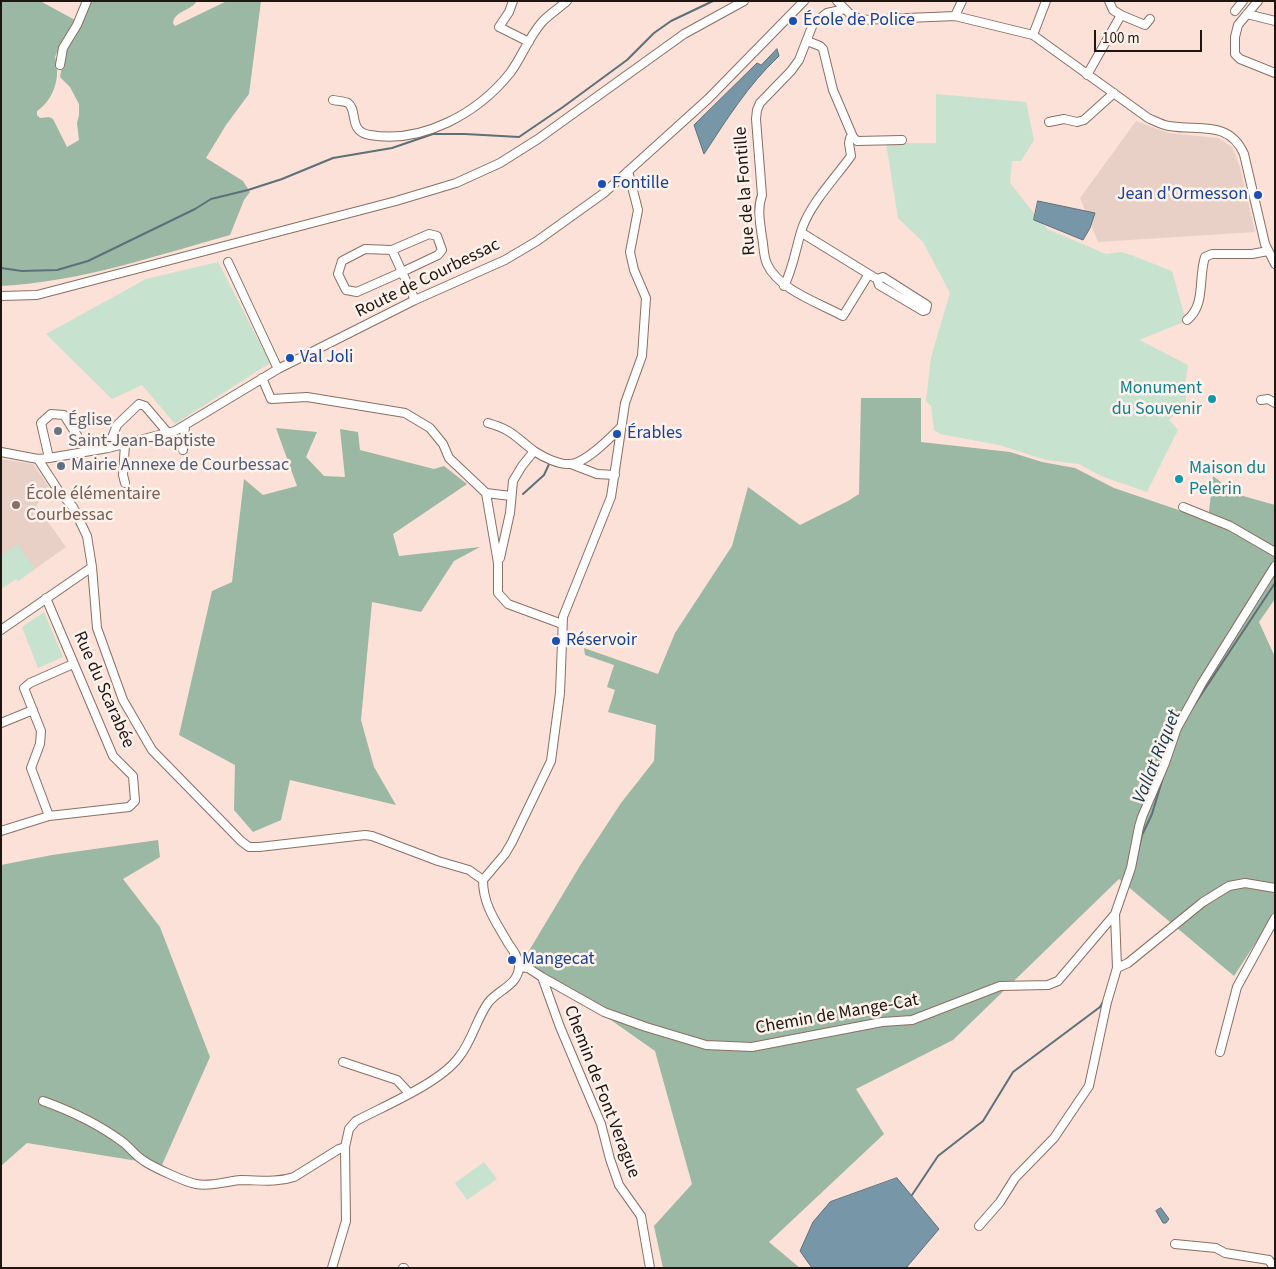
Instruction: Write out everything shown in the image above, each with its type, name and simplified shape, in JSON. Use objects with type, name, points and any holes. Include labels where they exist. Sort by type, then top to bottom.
[{"type":"street","points":[[60,66],[63,48],[77,25],[87,1]]},
{"type":"street","points":[[513,1],[509,12],[499,27],[529,42]]},
{"type":"street","points":[[333,100],[347,102],[350,105],[356,127],[368,135],[401,137],[420,133],[453,120],[487,98],[511,72],[543,22],[567,1]]},
{"type":"street","points":[[1,296],[37,295],[396,202],[456,183],[500,163],[538,139],[677,39],[730,4],[744,1]]},
{"type":"street","points":[[837,1],[847,5],[861,20],[955,16],[1033,35],[1148,118],[1168,126],[1214,129],[1224,132],[1240,145],[1244,154],[1259,222],[1268,252],[1275,264]]},
{"type":"street","points":[[955,16],[962,1]]},
{"type":"street","points":[[1033,35],[1046,1]]},
{"type":"street","points":[[1109,1],[1113,10],[1121,15],[1145,25],[1150,19]]},
{"type":"street","points":[[1235,12],[1243,1]]},
{"type":"street","points":[[1258,1],[1238,25],[1235,54],[1240,59],[1275,73]]},
{"type":"street","name":"Route de Courbessac","points":[[1,452],[38,459],[49,458],[108,448],[168,433],[185,426],[278,369],[415,300],[498,263],[537,241],[604,193],[708,99],[804,2]]},
{"type":"street","name":"Rue de la Fontille","points":[[847,5],[835,17],[823,16],[813,24],[799,60],[791,72],[760,103],[756,110],[762,195],[759,205],[764,254],[772,273],[784,286],[843,316],[867,277],[867,273]]},
{"type":"street","points":[[1246,14],[1275,21]]},
{"type":"street","points":[[1087,75],[1121,15]]},
{"type":"street","points":[[807,41],[823,49],[833,90],[857,141],[902,140]]},
{"type":"street","points":[[1050,122],[1064,119],[1077,122],[1084,120],[1114,93]]},
{"type":"street","points":[[784,286],[790,274],[802,234],[802,227],[851,156],[849,143],[850,138],[853,136]]},
{"type":"street","points":[[332,1268],[346,1221],[346,1147],[349,1129],[356,1121],[435,1080],[448,1070],[468,1044],[488,1002],[513,982],[519,966],[517,957],[489,910],[483,894],[483,880],[505,854],[512,842],[551,760],[560,693],[562,616],[611,497],[626,403],[642,356],[646,298],[634,270],[630,252],[638,210],[628,171]]},
{"type":"street","points":[[430,234],[438,236],[442,250],[438,255],[357,292],[346,290],[338,274],[342,261],[365,249],[392,250],[430,234]]},
{"type":"street","points":[[802,234],[877,279],[879,285],[923,311],[926,310],[927,305],[883,277],[877,279]]},
{"type":"street","points":[[392,250],[415,300]]},
{"type":"street","points":[[1187,320],[1194,314],[1199,302],[1202,266],[1206,257],[1212,254],[1268,252]]},
{"type":"street","points":[[228,262],[278,369]]},
{"type":"street","points":[[262,378],[272,399],[307,397],[405,413],[430,428],[443,444],[450,458],[486,493],[498,563],[498,593],[508,604],[562,624]]},
{"type":"street","points":[[108,448],[117,425],[139,404],[145,406],[168,433]]},
{"type":"street","points":[[49,458],[41,423],[51,414],[64,415],[87,451]]},
{"type":"street","points":[[488,423],[503,427],[517,435],[534,451],[553,461],[571,464],[597,474],[615,475]]},
{"type":"street","points":[[183,450],[185,426]]},
{"type":"street","points":[[571,464],[588,455],[621,427]]},
{"type":"street","points":[[125,444],[123,475],[125,483]]},
{"type":"street","points":[[498,563],[510,514],[513,481],[534,451]]},
{"type":"street","points":[[38,459],[42,468],[78,515],[87,536],[92,568],[97,628],[123,700],[152,750],[241,841],[249,847],[259,847],[365,835],[372,836],[438,861],[468,870],[483,880]]},
{"type":"street","points":[[486,493],[511,496]]},
{"type":"street","points":[[1183,507],[1230,526],[1275,552]]},
{"type":"street","points":[[979,1226],[1000,1202],[1014,1178],[1054,1138],[1089,1086],[1107,1002],[1117,968],[1115,914],[1131,868],[1139,827],[1177,728],[1202,683],[1275,566]]},
{"type":"street","points":[[1,630],[92,568]]},
{"type":"street","name":"Rue du Scarabée","points":[[1,831],[49,816],[129,807],[135,801],[133,776],[113,756],[46,598]]},
{"type":"street","points":[[49,816],[31,768],[40,744],[41,731],[24,688],[30,683],[73,664]]},
{"type":"street","points":[[1,723],[33,710]]},
{"type":"street","points":[[1117,968],[1128,963],[1203,902],[1228,886],[1245,883],[1275,888]]},
{"type":"street","name":"Chemin de Mange-Cat","points":[[542,978],[604,1012],[646,1027],[706,1045],[752,1047],[882,1022],[912,1020],[1000,986],[1052,984],[1058,981],[1115,914]]},
{"type":"street","points":[[1220,1052],[1237,987],[1275,918]]},
{"type":"street","points":[[519,966],[528,968],[542,978]]},
{"type":"street","name":"Chemin de Font Verague","points":[[542,978],[560,1028],[601,1124],[610,1160],[619,1185],[641,1216],[650,1268]]},
{"type":"street","points":[[343,1062],[397,1080],[409,1093]]},
{"type":"street","points":[[43,1101],[72,1112],[91,1122],[123,1143],[148,1164],[194,1184],[209,1185],[242,1180],[287,1180],[339,1149],[346,1147]]},
{"type":"street","points":[[1175,1244],[1216,1248],[1232,1254],[1269,1260],[1274,1268]]},
{"type":"shaded area","points":[[1136,121],[1168,133],[1218,138],[1232,147],[1240,167],[1255,232],[1098,242],[1080,198]]},
{"type":"shaded area","points":[[1,459],[33,464],[52,491],[36,505],[66,547],[18,581],[1,556]]},
{"type":"green space","points":[[1,1],[40,1],[75,20],[55,57],[57,72],[55,87],[48,101],[37,111],[37,115],[40,118],[49,117],[53,119],[67,147],[79,140],[77,123],[79,104],[70,87],[60,77],[65,50],[89,1],[197,1],[177,15],[173,23],[175,26],[227,1],[261,1],[249,94],[226,125],[206,158],[243,181],[250,192],[244,200],[230,235],[88,274],[30,284],[1,286]]},
{"type":"green space","points":[[936,94],[1026,102],[1034,140],[1021,161],[1012,161],[1010,183],[1047,229],[1106,254],[1121,252],[1172,271],[1186,321],[1139,340],[1188,365],[1185,384],[1186,401],[1169,420],[1178,430],[1147,492],[1101,476],[1079,464],[1046,460],[999,445],[940,434],[934,430],[931,406],[926,401],[931,357],[950,293],[923,242],[898,218],[886,143],[936,143]]},
{"type":"green space","points":[[218,262],[270,363],[175,424],[142,385],[112,399],[46,334],[146,279]]},
{"type":"green space","points":[[861,398],[921,398],[921,442],[1010,452],[1042,462],[1075,468],[1114,488],[1208,520],[1213,476],[1236,494],[1275,505],[1275,599],[1259,622],[1275,657],[1275,913],[1234,976],[1119,879],[953,1040],[856,1089],[884,1134],[769,1242],[800,1268],[663,1268],[654,1226],[692,1184],[655,1051],[524,959],[581,864],[621,803],[654,761],[656,725],[608,712],[615,690],[607,687],[614,665],[585,655],[584,648],[658,674],[675,633],[732,546],[748,487],[800,525],[859,494]]},
{"type":"green space","points":[[276,428],[317,432],[306,457],[324,476],[345,477],[340,429],[358,432],[360,450],[434,469],[444,466],[467,484],[393,534],[399,556],[480,547],[454,561],[421,612],[372,602],[361,720],[374,767],[396,805],[290,780],[281,820],[253,832],[234,810],[235,765],[179,735],[212,591],[232,582],[244,479],[263,495],[297,486]]},
{"type":"green space","points":[[18,544],[35,569],[18,581],[16,579],[1,589],[1,556]]},
{"type":"green space","points":[[44,612],[63,657],[38,668],[22,627]]},
{"type":"green space","points":[[158,840],[160,857],[123,879],[160,927],[210,1057],[162,1165],[27,1143],[1,1166],[1,865],[52,855]]},
{"type":"green space","points":[[484,1162],[497,1179],[467,1200],[455,1183]]},
{"type":"water","points":[[777,49],[779,56],[748,91],[704,154],[694,125],[757,63],[761,65]]},
{"type":"water","points":[[1038,201],[1095,213],[1090,228],[1083,240],[1034,220]]},
{"type":"water","points":[[897,1178],[939,1229],[906,1268],[812,1268],[800,1251],[813,1222],[830,1202]]},
{"type":"water","points":[[1161,1208],[1169,1219],[1166,1223],[1163,1223],[1156,1211]]},
{"type":"waterway","points":[[1,268],[22,271],[57,270],[88,261],[195,209],[211,199],[282,179],[333,158],[392,148],[433,134],[519,137],[627,60],[654,33],[671,21],[713,1]]},
{"type":"waterway","points":[[523,494],[544,475],[550,462]]},
{"type":"waterway","name":"Vallat Riquet","points":[[1193,707],[1275,583]]},
{"type":"waterway","name":"Vallat Riquet","points":[[1134,869],[1142,835],[1152,814],[1165,771]]},
{"type":"waterway","name":"Vallat Riquet","points":[[912,1195],[938,1156],[983,1121],[1013,1072],[1100,1007],[1104,1000]]},
{"type":"place","name":"École de Police","points":[[793,21]]},
{"type":"place","name":"Fontille","points":[[602,184]]},
{"type":"place","name":"Jean d'Ormesson","points":[[1258,195]]},
{"type":"place","name":"Val Joli","points":[[290,358]]},
{"type":"place","name":"Monument du Souvenir","points":[[1212,399]]},
{"type":"place","name":"Église Saint-Jean-Baptiste","points":[[58,431]]},
{"type":"place","name":"Érables","points":[[617,434]]},
{"type":"place","name":"Mairie Annexe de Courbessac","points":[[61,466]]},
{"type":"place","name":"Maison du Pelerin","points":[[1179,479]]},
{"type":"place","name":"École élémentaire Courbessac","points":[[16,505]]},
{"type":"place","name":"Réservoir","points":[[556,641]]},
{"type":"place","name":"Mangecat","points":[[512,960]]}]
